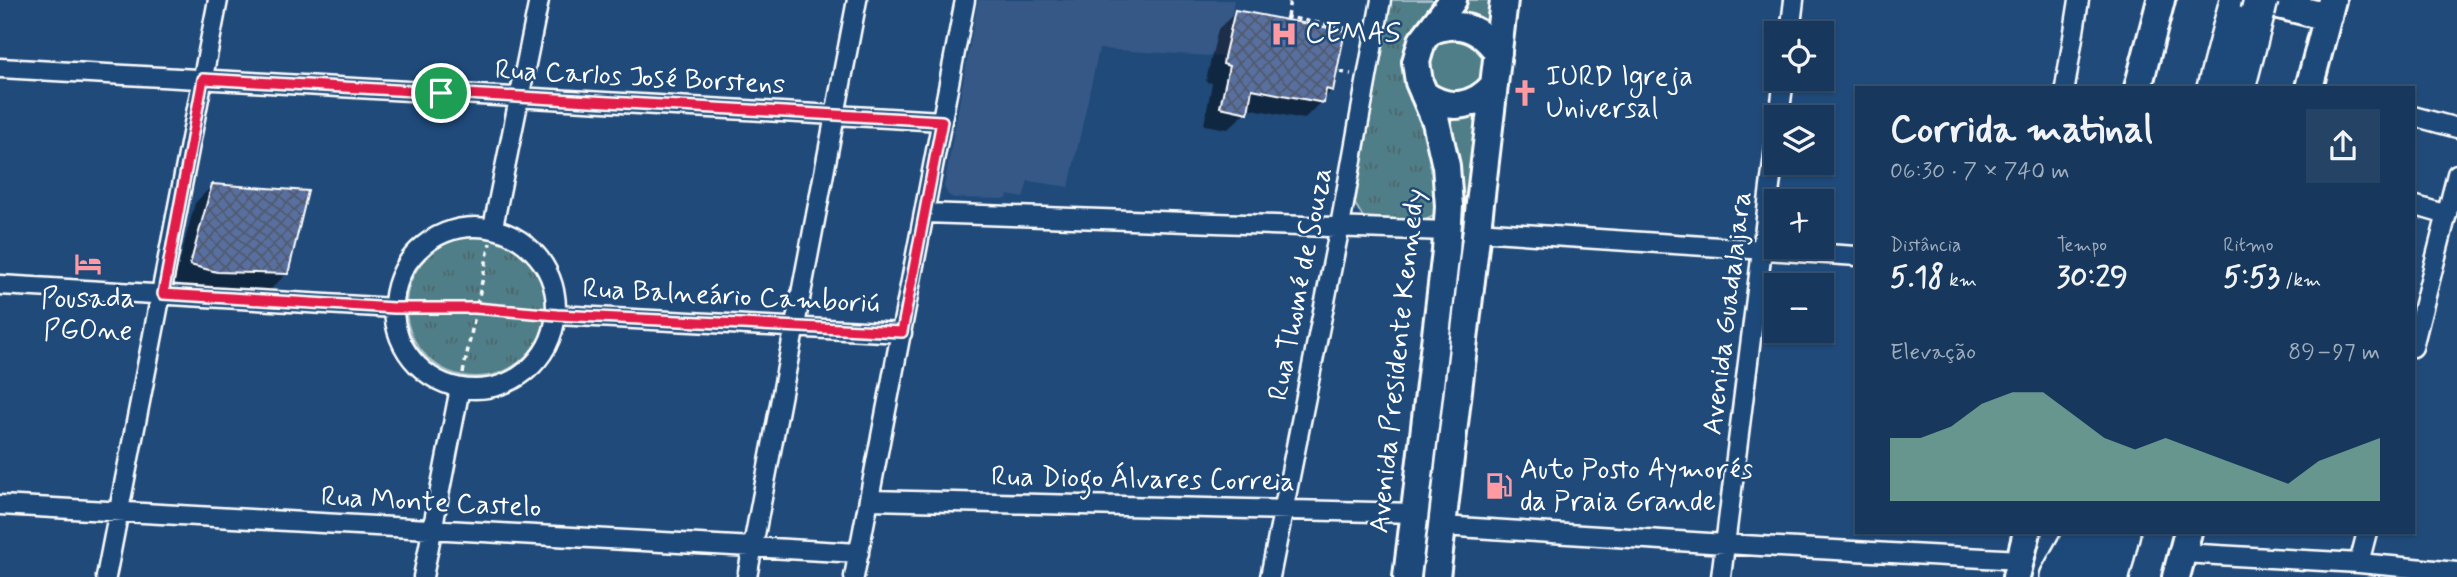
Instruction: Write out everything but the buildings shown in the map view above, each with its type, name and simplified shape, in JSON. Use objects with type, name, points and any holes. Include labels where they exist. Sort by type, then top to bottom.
[{"type":"highway","points":[[2215,86],[2250,4]]},
{"type":"highway","points":[[2238,86],[2250,4]]},
{"type":"highway","points":[[2057,577],[2081,534]]},
{"type":"highway","points":[[2087,577],[2098,534]]},
{"type":"highway","points":[[2112,577],[2123,534]]},
{"type":"main road","name":"Avenida Presidente Kennedy","points":[[1407,577],[1447,231],[1449,184],[1436,122],[1416,71],[1416,62],[1422,41],[1453,0]]},
{"type":"main road","points":[[1436,577],[1504,0]]},
{"type":"main road","points":[[2139,86],[2161,0]]},
{"type":"main road","points":[[2250,4],[2330,8],[2310,86]]},
{"type":"main road","points":[[1430,31],[1448,26],[1468,27],[1486,38],[1498,53]]},
{"type":"main road","points":[[1424,94],[1447,105],[1467,104],[1478,99],[1494,85]]},
{"type":"main road","points":[[2018,568],[2026,534]]},
{"type":"street","points":[[106,577],[218,0]]},
{"type":"street","points":[[493,228],[539,0]]},
{"type":"street","points":[[747,577],[857,0]]},
{"type":"street","points":[[854,577],[965,0]]},
{"type":"street","name":"Rua Thomé de Souza","points":[[1270,577],[1340,226],[1381,0]]},
{"type":"street","points":[[1791,21],[1794,0]]},
{"type":"street","points":[[2065,86],[2079,0]]},
{"type":"street","name":"Rua Carlos José Borstens","points":[[0,68],[942,121]]},
{"type":"street","points":[[2415,117],[2457,128]]},
{"type":"street","points":[[2415,339],[2457,174]]},
{"type":"street","name":"Avenida Guadalajara","points":[[1721,577],[1771,175]]},
{"type":"street","points":[[2415,206],[2447,215]]},
{"type":"street","points":[[925,213],[1447,231]]},
{"type":"street","points":[[469,226],[493,228],[516,236],[534,250],[548,269],[556,291],[557,315],[552,337],[541,357],[524,373],[494,387],[460,388],[438,381],[420,368],[406,351],[397,330],[394,308],[397,284],[408,262],[424,244],[446,232],[469,226]]},
{"type":"street","points":[[1476,231],[1855,256]]},
{"type":"street","points":[[0,285],[394,308]]},
{"type":"street","name":"Rua Balneário Camboriú","points":[[557,315],[902,332]]},
{"type":"street","points":[[423,577],[460,388]]},
{"type":"street","name":"Rua Diogo Álvares Correia","points":[[870,500],[1415,513]]},
{"type":"street","name":"Rua Monte Castelo","points":[[0,505],[859,553]]},
{"type":"street","points":[[1442,526],[1725,544],[2018,568]]},
{"type":"street","points":[[2359,563],[2366,534]]},
{"type":"street","points":[[2182,554],[2359,563],[2457,572]]},
{"type":"path","points":[[1290,0],[1287,18],[1375,34]]},
{"type":"path","points":[[460,388],[493,228]]},
{"type":"path","points":[[394,308],[475,308],[557,315]]},
{"type":"shaded area","points":[[978,0],[1234,0],[1224,57],[1099,49],[1069,187],[1028,181],[1023,198],[1008,195],[1007,199],[954,198],[948,195],[944,187]]},
{"type":"green space","points":[[1391,0],[1443,0],[1419,33],[1434,150],[1437,214],[1424,221],[1363,217],[1355,204]]},
{"type":"green space","points":[[1462,0],[1496,0],[1491,24],[1483,25],[1458,17]]},
{"type":"green space","points":[[1471,38],[1486,58],[1482,83],[1452,97],[1431,84],[1428,52],[1439,39]]},
{"type":"green space","points":[[1479,108],[1466,245],[1455,245],[1447,118]]},
{"type":"green space","points":[[476,237],[503,243],[525,258],[540,280],[546,307],[540,334],[525,356],[503,371],[476,377],[449,371],[427,356],[412,334],[406,307],[412,280],[427,258],[449,243]]},
{"type":"place","name":"CEMAS","points":[[1284,34]]},
{"type":"place","name":"IURD Igreja Universal","points":[[1525,93]]},
{"type":"place","name":"Pousada PGOne","points":[[88,264]]},
{"type":"place","name":"Auto Posto Aymorés da Praia Grande","points":[[1499,486]]},
{"type":"route","points":[[203,79],[441,93],[942,121],[902,332],[557,315],[475,308],[394,308],[163,294],[203,79]]}]
